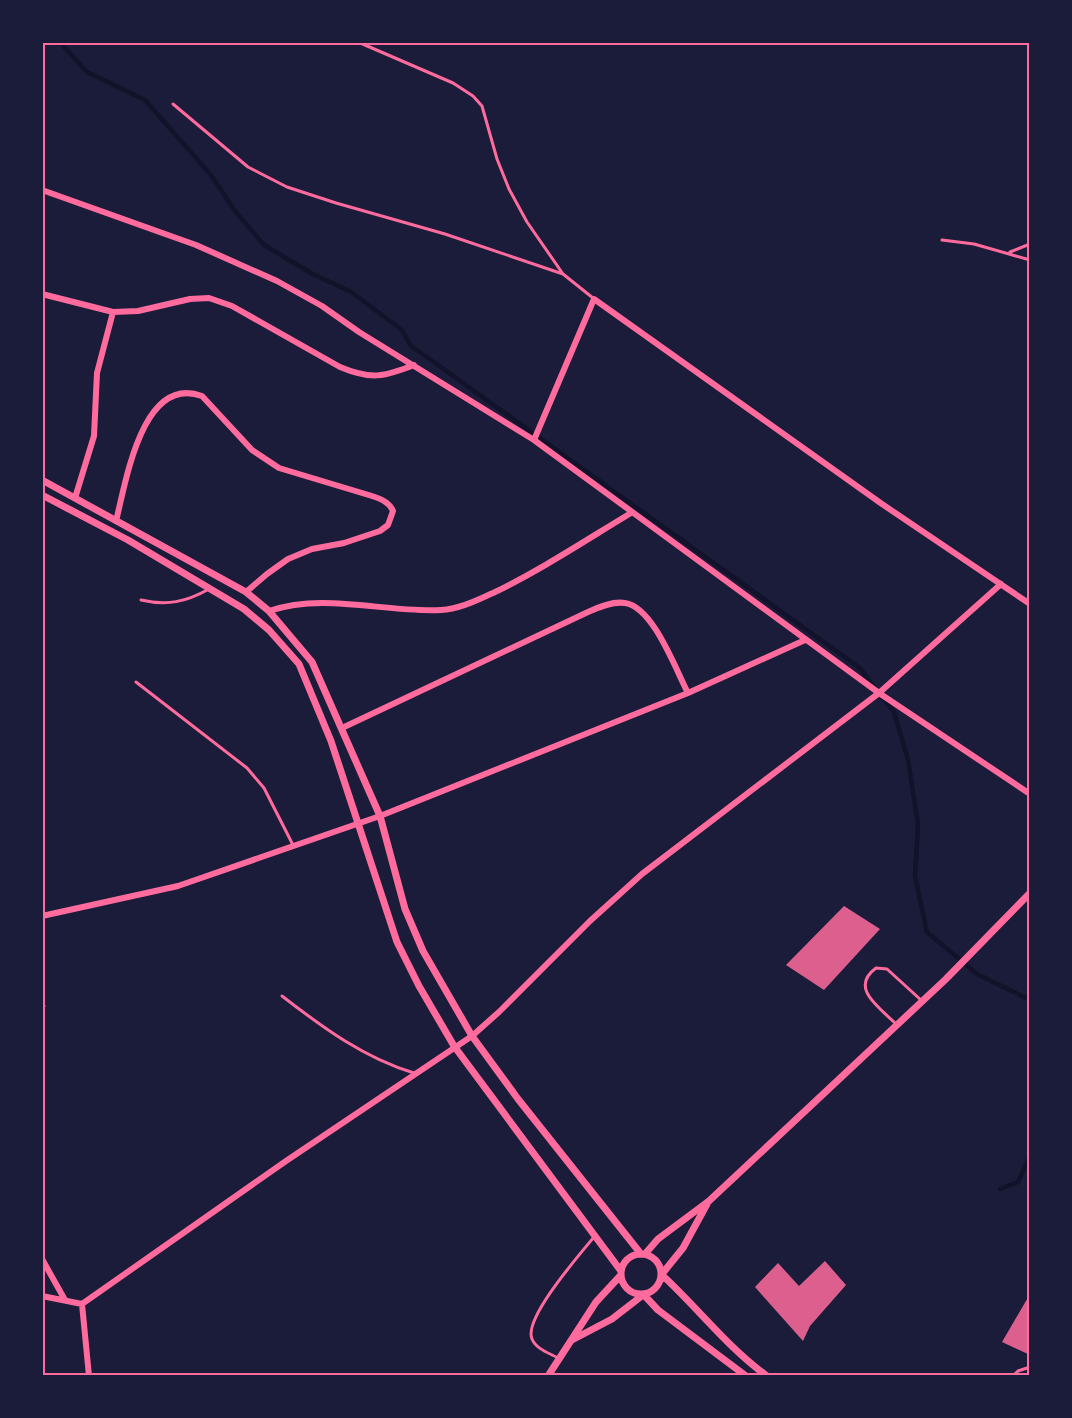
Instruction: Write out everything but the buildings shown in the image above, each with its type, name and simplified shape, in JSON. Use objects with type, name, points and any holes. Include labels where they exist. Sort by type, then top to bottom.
[{"type":"street","points":[[42,190],[196,245],[277,281],[322,306],[359,332],[534,440],[879,693],[1030,794]]},
{"type":"street","points":[[42,294],[113,312],[138,311],[190,299],[209,298],[232,306],[340,367],[359,375],[376,376],[414,365]]},
{"type":"street","points":[[534,440],[594,299],[882,504],[1030,604]]},
{"type":"street","points":[[75,498],[94,436],[98,373],[113,312]]},
{"type":"street","points":[[116,521],[138,442],[152,413],[164,399],[177,393],[191,392],[202,396],[252,450],[279,468],[383,500],[393,511],[388,525],[380,531],[344,543],[312,549],[288,558],[246,592]]},
{"type":"street","points":[[42,480],[246,592],[269,611],[312,662],[380,816],[405,909],[423,951],[472,1036],[518,1099],[643,1254],[657,1261],[662,1275],[739,1354],[767,1376]]},
{"type":"street","points":[[42,495],[128,540],[244,609],[269,630],[299,664],[331,741],[397,942],[454,1047],[595,1236],[621,1273],[625,1287],[644,1295],[658,1310],[746,1376]]},
{"type":"street","points":[[269,611],[286,606],[324,603],[408,610],[444,610],[467,604],[521,579],[631,513]]},
{"type":"street","points":[[42,1296],[82,1304],[286,1161],[472,1036],[590,921],[642,874],[879,693],[1001,584]]},
{"type":"street","points":[[342,728],[588,612],[605,605],[623,602],[639,608],[651,620],[687,693]]},
{"type":"street","points":[[42,916],[178,885],[358,824],[687,693],[805,640]]},
{"type":"street","points":[[548,1376],[597,1302],[621,1273],[628,1259],[643,1254],[657,1239],[709,1201],[897,1025],[1030,893]]},
{"type":"street","points":[[572,1340],[612,1319],[657,1288],[662,1275],[683,1248],[709,1201]]},
{"type":"street","points":[[42,1259],[65,1300]]},
{"type":"street","points":[[82,1304],[89,1376]]},
{"type":"lane","points":[[358,42],[453,83],[466,90],[482,106],[496,159],[527,222],[563,274],[594,299]]},
{"type":"lane","points":[[173,104],[248,167],[287,187],[445,234],[563,274]]},
{"type":"lane","points":[[942,240],[974,244],[1030,260]]},
{"type":"lane","points":[[1008,252],[1030,244]]},
{"type":"lane","points":[[141,600],[170,604],[196,597],[211,588]]},
{"type":"lane","points":[[136,682],[247,768],[264,788],[293,847]]},
{"type":"lane","points":[[897,1025],[867,993],[864,984],[868,974],[876,968],[887,969],[922,1001]]},
{"type":"lane","points":[[282,996],[341,1040],[396,1068],[416,1074]]},
{"type":"lane","points":[[559,1359],[532,1341],[531,1324],[562,1276],[595,1236]]},
{"type":"lane","points":[[1013,1376],[1018,1371],[1030,1367]]},
{"type":"waterway","points":[[60,42],[87,72],[145,100],[211,175],[235,211],[264,245],[311,273],[351,292],[402,330],[410,345],[860,668],[875,688]]},
{"type":"waterway","points":[[882,697],[894,712],[908,760],[918,824],[915,876],[927,932],[977,974],[1030,1000]]},
{"type":"waterway","points":[[1000,1189],[1018,1182],[1030,1156]]}]
